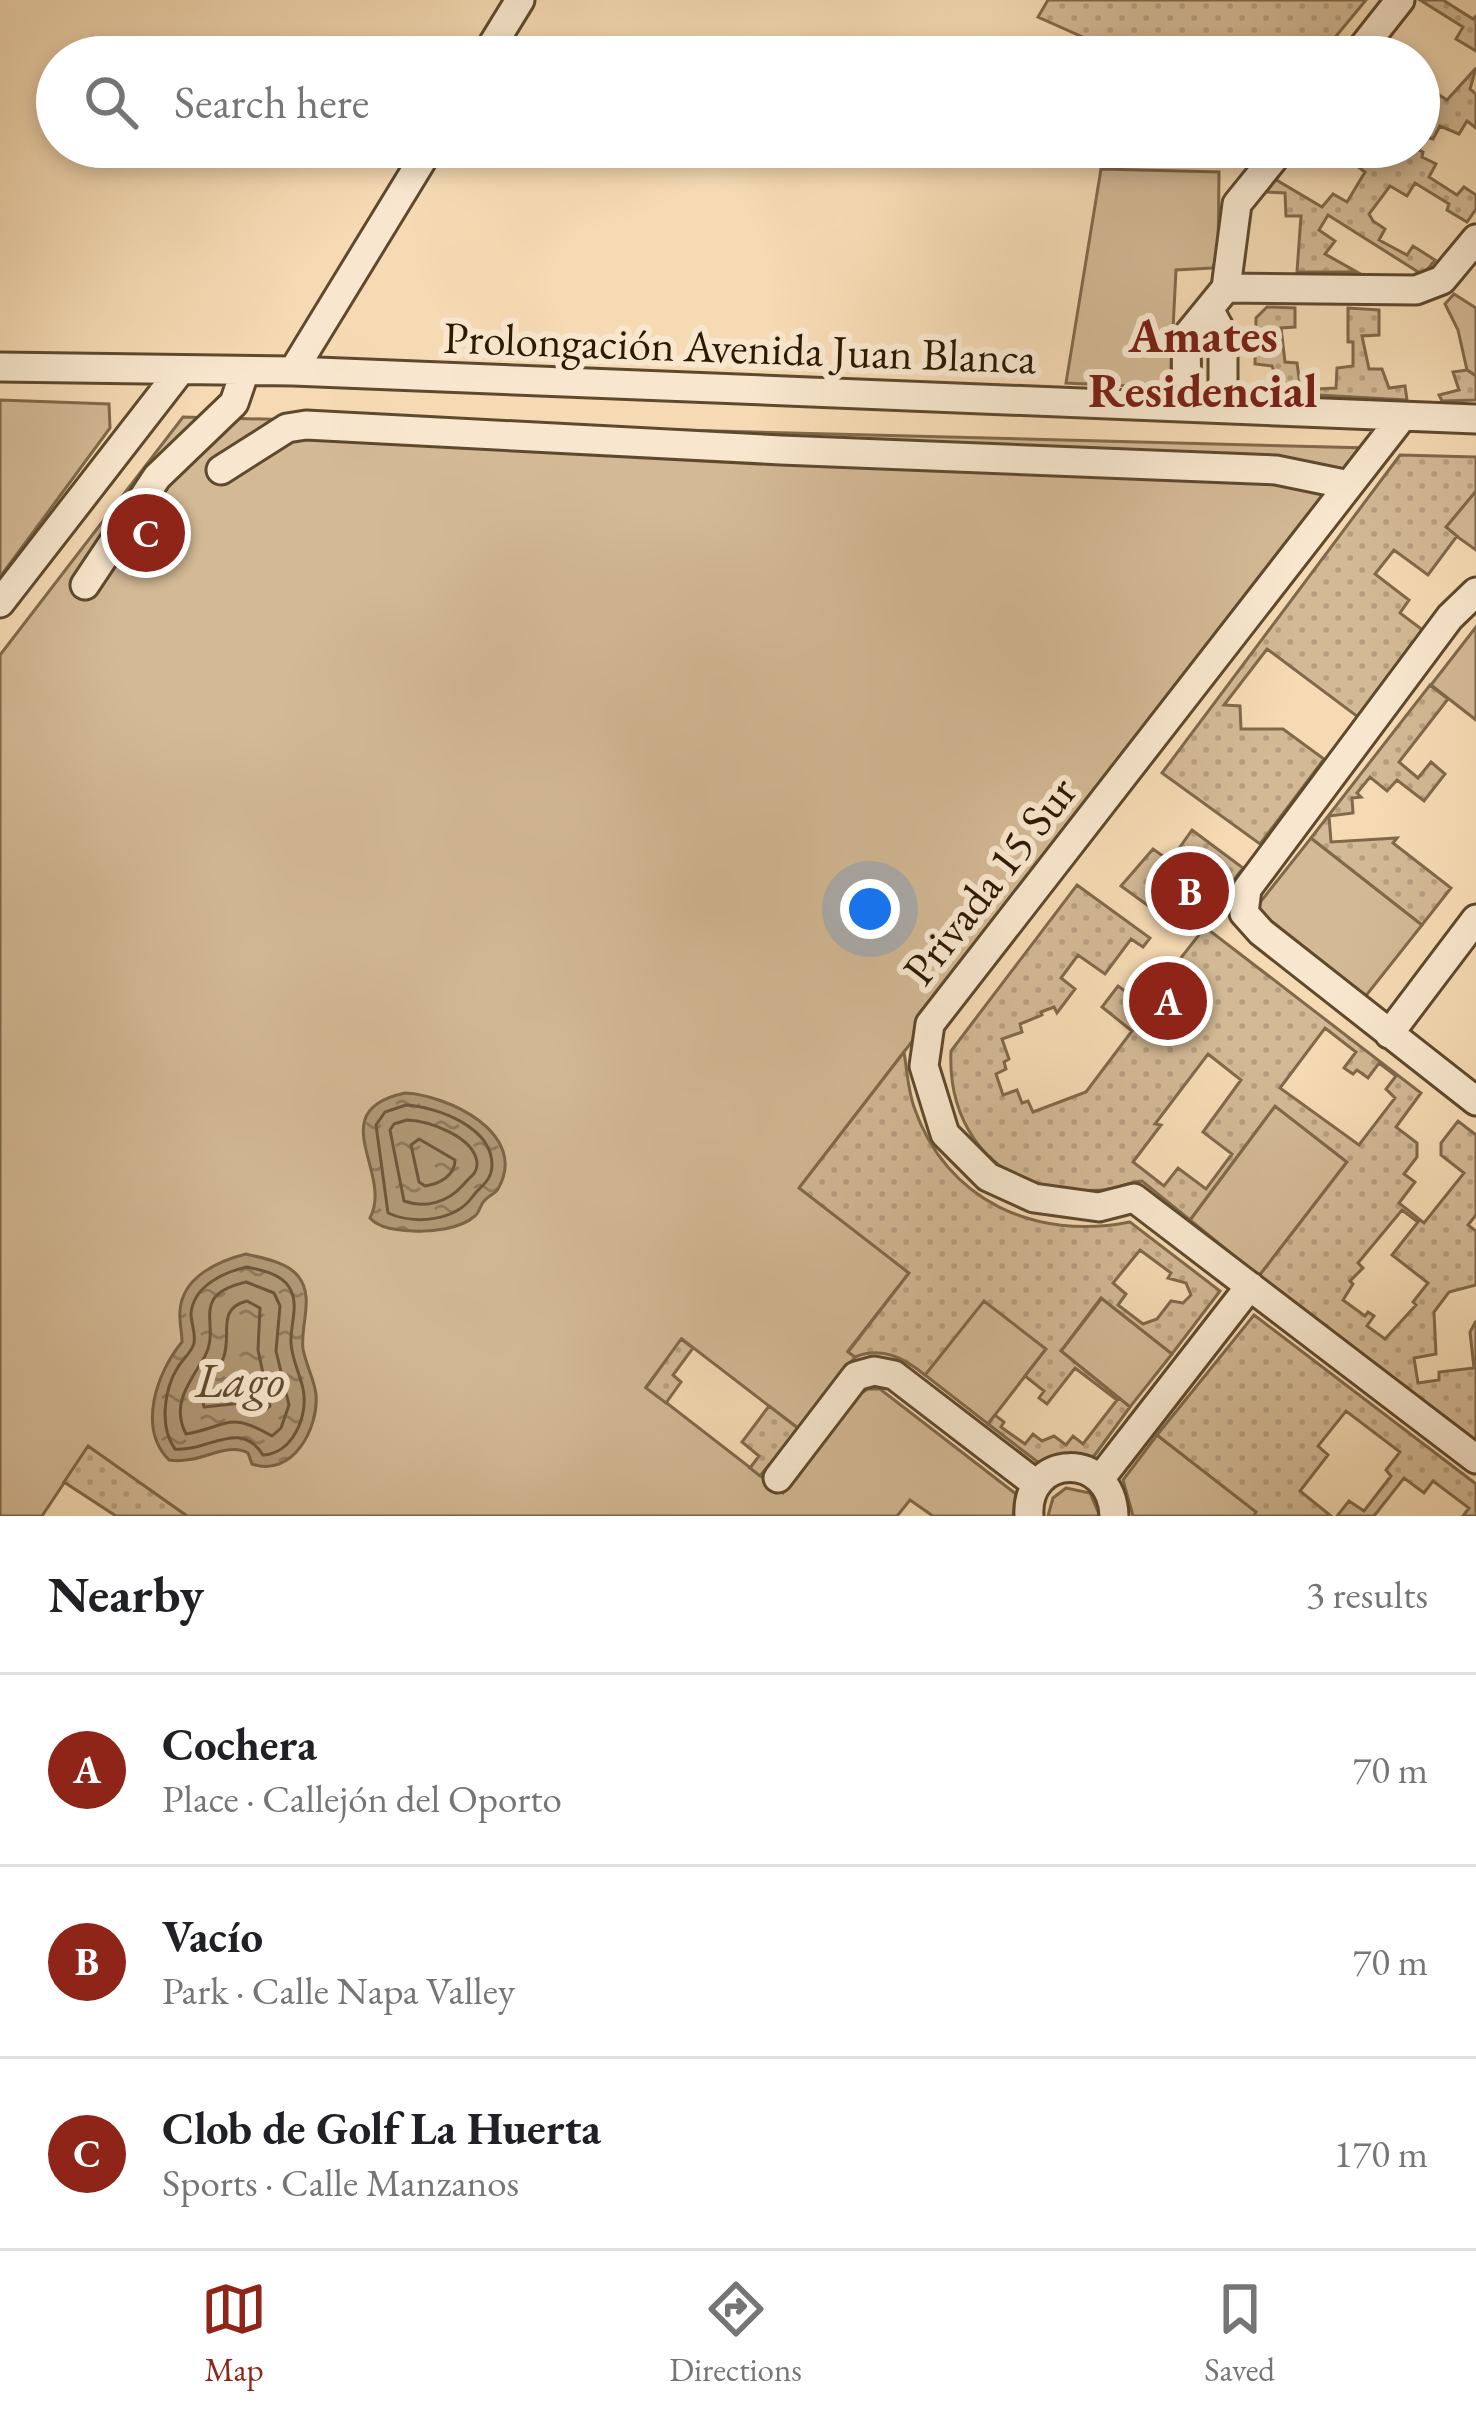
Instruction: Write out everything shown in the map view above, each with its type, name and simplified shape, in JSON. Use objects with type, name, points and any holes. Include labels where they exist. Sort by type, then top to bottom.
[{"type":"street","points":[[498,36],[520,0]]},
{"type":"street","points":[[1372,36],[1400,0]]},
{"type":"street","points":[[293,371],[417,168]]},
{"type":"street","points":[[1223,408],[1218,299],[1238,204],[1266,168]]},
{"type":"street","points":[[1186,406],[1186,337],[1218,299],[1416,290],[1442,280],[1476,238]]},
{"type":"street","name":"Prolongación Avenida Juan Blanca","points":[[0,367],[293,371],[1476,419]]},
{"type":"street","points":[[0,603],[180,371]]},
{"type":"street","points":[[85,585],[157,476],[233,403],[244,371]]},
{"type":"street","name":"Privada 15 Sur","points":[[1402,417],[930,1024],[924,1066],[945,1134],[988,1177],[1034,1198],[1099,1207],[1134,1198],[1476,1459]]},
{"type":"street","points":[[221,470],[287,428],[306,424],[1276,470],[1349,485]]},
{"type":"street","points":[[1476,592],[1450,617],[1246,889],[1244,913],[1261,932],[1476,1102]]},
{"type":"street","points":[[1389,1034],[1476,919]]},
{"type":"street","points":[[1100,1478],[1250,1286]]},
{"type":"street","points":[[778,1478],[856,1376],[874,1371],[894,1375],[1036,1484]]},
{"type":"street","points":[[1029,1516],[1036,1484],[1047,1474],[1074,1467],[1100,1478],[1113,1502],[1114,1516]]},
{"type":"shaded area","points":[[1048,0],[1366,0],[1336,36],[1081,36],[1038,17]]},
{"type":"shaded area","points":[[1420,0],[1443,0],[1473,19],[1476,16],[1476,51],[1456,39],[1463,27]]},
{"type":"shaded area","points":[[1476,68],[1470,89],[1476,94],[1476,128],[1467,121],[1459,134],[1440,126],[1440,96],[1447,100]]},
{"type":"shaded area","points":[[1360,168],[1434,168],[1429,177],[1457,195],[1464,187],[1476,195],[1476,209],[1467,222],[1447,210],[1449,204],[1415,183],[1407,196],[1390,186],[1369,214],[1385,229],[1379,240],[1407,255],[1413,246],[1435,260],[1423,275],[1328,215],[1319,230],[1335,241],[1325,254],[1357,272],[1297,272],[1301,216],[1286,216],[1285,193],[1267,192],[1273,178],[1322,207],[1333,194],[1347,202],[1365,172]]},
{"type":"shaded area","points":[[1101,169],[1219,172],[1218,259],[1212,268],[1176,270],[1170,388],[1066,383]]},
{"type":"shaded area","points":[[1454,294],[1476,308],[1476,376],[1467,370],[1458,330],[1445,304]]},
{"type":"shaded area","points":[[1267,307],[1295,308],[1295,327],[1281,328],[1285,362],[1297,363],[1300,385],[1316,384],[1317,389],[1336,388],[1337,368],[1353,366],[1348,308],[1379,310],[1379,335],[1362,336],[1369,369],[1382,369],[1389,388],[1405,386],[1407,400],[1282,393],[1272,366],[1255,364],[1256,318]]},
{"type":"shaded area","points":[[1467,370],[1476,376],[1476,400],[1442,401],[1439,395],[1459,390],[1453,372]]},
{"type":"shaded area","points":[[0,400],[109,404],[110,428],[0,577]]},
{"type":"shaded area","points":[[183,417],[1369,448],[800,1187],[909,1273],[848,1351],[855,1357],[799,1429],[682,1339],[646,1387],[783,1493],[855,1397],[868,1389],[880,1389],[1016,1494],[1013,1516],[933,1516],[910,1500],[897,1516],[187,1516],[88,1447],[42,1516],[0,1516],[0,655]]},
{"type":"shaded area","points":[[1400,455],[1476,457],[1476,491],[1446,527],[1457,536],[1428,575],[1394,550],[1375,574],[1409,600],[1400,613],[1424,631],[1358,717],[1267,649],[1224,705],[1240,706],[1241,729],[1283,729],[1324,759],[1260,844],[1162,773]]},
{"type":"shaded area","points":[[1476,491],[1476,550],[1445,528]]},
{"type":"shaded area","points":[[1476,627],[1476,720],[1431,685]]},
{"type":"shaded area","points":[[1430,685],[1448,699],[1399,762],[1418,778],[1431,762],[1445,774],[1424,801],[1397,780],[1387,791],[1370,777],[1357,793],[1361,797],[1352,798],[1353,813],[1329,816],[1331,842],[1397,838],[1393,843],[1451,888],[1422,925],[1311,838]]},
{"type":"shaded area","points":[[1192,830],[1243,868],[1200,924],[1174,906],[1165,918],[1121,886],[1153,849],[1170,861]]},
{"type":"shaded area","points":[[1311,838],[1422,925],[1361,1002],[1250,915]]},
{"type":"shaded area","points":[[1077,885],[1150,938],[1143,947],[1131,939],[1105,974],[1078,955],[1061,978],[1075,989],[1057,1013],[1054,1007],[1041,1012],[1020,1024],[1022,1032],[1002,1039],[1009,1059],[1004,1062],[1006,1069],[996,1074],[1003,1095],[1017,1090],[1022,1103],[1028,1101],[1033,1112],[1086,1092],[1132,1031],[1102,1007],[1118,986],[1171,1024],[1192,997],[1166,977],[1205,927],[1421,1093],[1396,1127],[1417,1143],[1417,1157],[1404,1174],[1415,1182],[1399,1203],[1424,1223],[1464,1173],[1441,1155],[1441,1143],[1458,1121],[1476,1135],[1476,1215],[1468,1225],[1476,1231],[1476,1285],[1449,1292],[1434,1312],[1436,1354],[1414,1358],[1418,1383],[1439,1380],[1439,1372],[1474,1368],[1470,1332],[1476,1321],[1476,1443],[1259,1276],[1347,1162],[1275,1106],[1190,1220],[1142,1181],[1108,1189],[1065,1189],[1026,1180],[1005,1169],[974,1139],[963,1119],[951,1051]],"holes":[[[1325,1028],[1356,1052],[1344,1068],[1368,1078],[1379,1063],[1396,1076],[1386,1089],[1395,1098],[1359,1145],[1280,1088]],[[1208,1054],[1241,1080],[1203,1132],[1232,1154],[1206,1189],[1178,1168],[1164,1186],[1133,1162],[1161,1125],[1155,1124]],[[1402,1210],[1418,1222],[1392,1255],[1428,1283],[1413,1302],[1416,1305],[1385,1339],[1367,1326],[1374,1316],[1368,1312],[1365,1316],[1343,1300],[1353,1284],[1350,1281],[1363,1268],[1358,1263]]]},
{"type":"shaded area","points":[[904,1052],[912,1100],[929,1140],[972,1190],[1029,1219],[1061,1225],[1130,1222],[1220,1291],[1172,1354],[1101,1298],[1061,1351],[1130,1407],[1094,1456],[1039,1463],[988,1424],[995,1415],[1004,1422],[1001,1427],[1025,1444],[1033,1434],[1042,1441],[1054,1436],[1066,1445],[1073,1436],[1083,1444],[1117,1400],[1075,1368],[1047,1404],[1039,1398],[1044,1391],[1025,1376],[1046,1349],[984,1301],[925,1375],[892,1356],[855,1357],[848,1352],[909,1273],[799,1188]],"holes":[[[1140,1250],[1171,1273],[1168,1278],[1186,1283],[1191,1295],[1183,1303],[1171,1301],[1157,1319],[1143,1324],[1118,1305],[1126,1294],[1113,1283]]]},
{"type":"shaded area","points":[[1275,1106],[1347,1162],[1259,1276],[1190,1220]]},
{"type":"shaded area","points":[[1102,1298],[1172,1354],[1130,1407],[1061,1351]]},
{"type":"shaded area","points":[[984,1300],[1046,1349],[988,1424],[925,1375]]},
{"type":"shaded area","points":[[1254,1315],[1476,1484],[1476,1516],[1463,1516],[1469,1508],[1433,1481],[1424,1493],[1404,1478],[1374,1516],[1337,1516],[1349,1501],[1364,1511],[1391,1476],[1386,1470],[1400,1452],[1346,1411],[1318,1446],[1328,1455],[1300,1491],[1331,1516],[1254,1516],[1256,1512],[1157,1435]]},
{"type":"shaded area","points":[[681,1339],[693,1348],[673,1375],[681,1382],[666,1403],[646,1388]]},
{"type":"shaded area","points":[[769,1406],[799,1429],[760,1476],[750,1468],[759,1456],[742,1442]]},
{"type":"shaded area","points":[[1157,1435],[1257,1512],[1254,1516],[1133,1516],[1123,1480]]},
{"type":"shaded area","points":[[88,1446],[187,1516],[116,1516],[64,1482]]},
{"type":"shaded area","points":[[1066,1488],[1090,1493],[1100,1516],[1048,1516],[1053,1498]]},
{"type":"water","points":[[405,1093],[461,1109],[494,1135],[503,1151],[505,1169],[498,1189],[462,1224],[413,1231],[384,1227],[370,1218],[375,1200],[363,1129],[367,1114],[380,1102]]},
{"type":"water","name":"Lago","points":[[246,1254],[287,1267],[303,1284],[303,1349],[316,1394],[313,1422],[300,1447],[279,1464],[252,1464],[248,1453],[239,1450],[169,1460],[159,1447],[152,1417],[158,1384],[182,1342],[182,1299],[203,1272]]},
{"type":"place","name":"Clob de Golf La Huerta","points":[[146,533]]},
{"type":"place","name":"Vacío","points":[[1190,891]]},
{"type":"place","name":"Cochera","points":[[1168,1001]]},
{"type":"district","name":"Amates Residencial","points":[[1203,362]]}]
